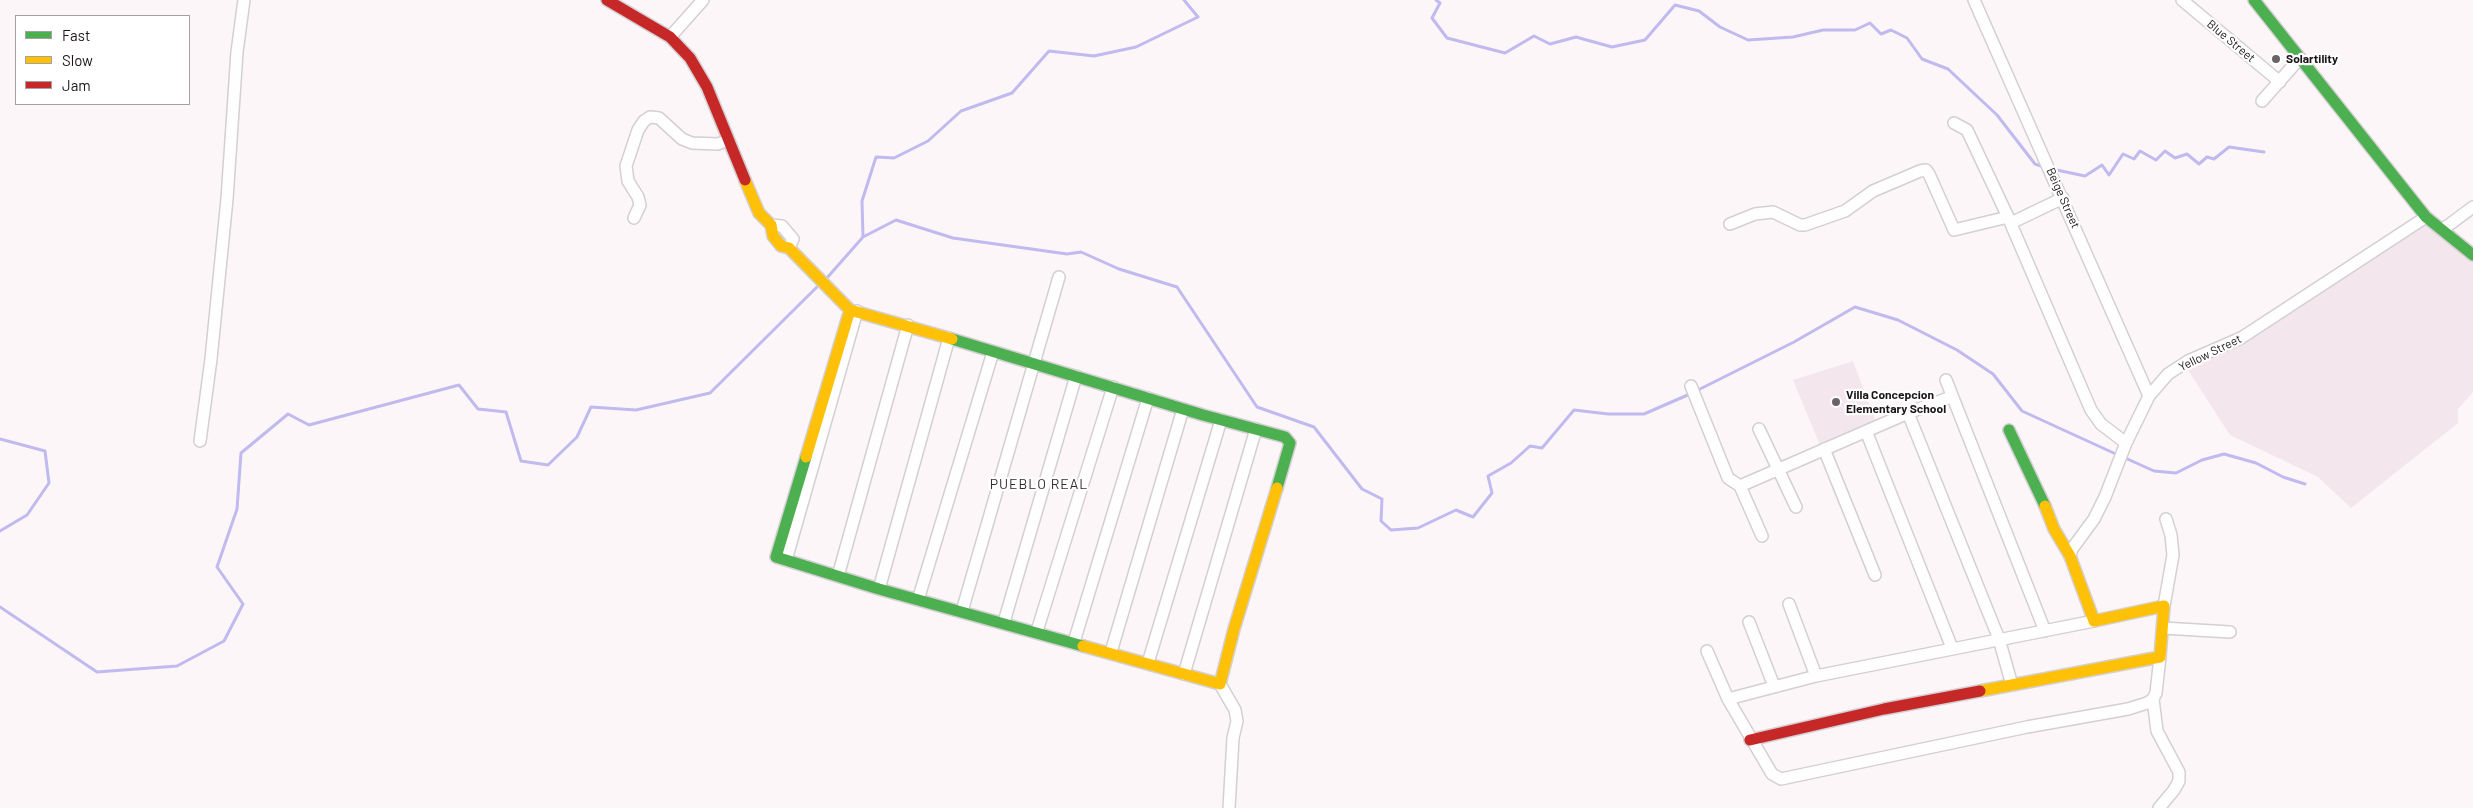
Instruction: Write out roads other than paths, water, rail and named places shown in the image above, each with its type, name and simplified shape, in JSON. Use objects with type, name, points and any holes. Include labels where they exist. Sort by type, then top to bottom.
[{"type":"street","points":[[200,441],[211,359],[227,199],[237,52],[244,0]]},
{"type":"street","points":[[608,0],[670,37],[698,70],[759,213],[771,225],[773,236],[781,246],[789,248],[854,311],[908,325],[1033,365],[1113,386],[1183,409],[1285,437],[1290,443],[1234,629],[1220,684]]},
{"type":"street","points":[[670,37],[703,0]]},
{"type":"street","name":"Beige Street","points":[[1974,0],[2150,396]]},
{"type":"street","name":"Blue Street","points":[[2182,0],[2280,82]]},
{"type":"street","points":[[2254,0],[2359,135],[2426,217],[2473,255]]},
{"type":"street","points":[[2262,101],[2300,58]]},
{"type":"street","points":[[634,218],[640,204],[628,181],[626,166],[638,130],[644,121],[650,117],[659,118],[682,139],[692,143],[718,144],[728,140]]},
{"type":"street","points":[[1954,124],[1967,130],[2010,220],[2091,410],[2101,424],[2125,445]]},
{"type":"street","points":[[1730,224],[1755,214],[1773,212],[1793,222],[1805,225],[1845,211],[1873,191],[1926,170],[1954,230],[2010,220],[2063,198]]},
{"type":"street","points":[[2442,230],[2473,207]]},
{"type":"street","name":"Yellow Street","points":[[2070,556],[2072,550],[2094,519],[2105,497],[2125,445],[2150,396],[2168,374],[2188,361],[2241,338],[2426,217]]},
{"type":"street","points":[[962,611],[1059,277]]},
{"type":"street","points":[[854,311],[776,558],[878,589],[1037,631],[1220,684],[1236,710],[1237,721],[1233,738],[1229,808]]},
{"type":"street","points":[[838,576],[908,325]]},
{"type":"street","points":[[878,589],[949,338]]},
{"type":"street","points":[[918,600],[993,352]]},
{"type":"street","points":[[1004,622],[1076,376]]},
{"type":"street","points":[[1946,380],[1951,397],[2045,631]]},
{"type":"street","points":[[1037,631],[1113,386]]},
{"type":"street","points":[[1691,386],[1728,478],[1740,486],[1762,536]]},
{"type":"street","points":[[1740,486],[1908,413],[1951,397]]},
{"type":"street","points":[[1074,642],[1148,398]]},
{"type":"street","points":[[1111,652],[1183,409]]},
{"type":"street","points":[[1908,413],[1999,638],[2012,685]]},
{"type":"street","points":[[1148,664],[1221,420]]},
{"type":"street","points":[[1184,674],[1256,429]]},
{"type":"street","points":[[1759,429],[1796,507]]},
{"type":"street","points":[[2009,430],[2042,497],[2054,529],[2070,556],[2094,621]]},
{"type":"street","points":[[1866,431],[1952,648]]},
{"type":"street","points":[[1824,449],[1875,575]]},
{"type":"street","points":[[2159,808],[2174,790],[2179,772],[2157,731],[2153,699],[2160,657],[2164,606],[2173,555],[2171,535],[2166,519]]},
{"type":"street","points":[[1789,604],[1816,676]]},
{"type":"street","points":[[1728,699],[1816,676],[2164,606]]},
{"type":"street","points":[[1749,622],[1774,686]]},
{"type":"street","points":[[2163,628],[2230,632]]},
{"type":"street","points":[[1707,651],[1728,699],[1750,740],[1774,777],[1780,780],[2027,727],[2128,709],[2153,699]]},
{"type":"street","points":[[1750,740],[1884,709],[2160,657]]},
{"type":"waterway","points":[[826,279],[863,237],[862,201],[876,157],[894,158],[928,141],[961,111],[1012,93],[1049,51],[1094,56],[1136,47],[1198,17],[1184,0]]},
{"type":"waterway","points":[[1436,0],[1440,3],[1432,18],[1447,38],[1505,53],[1534,36],[1550,44],[1576,37],[1612,47],[1645,40],[1675,5],[1699,11],[1720,27],[1748,40],[1793,37],[1823,30],[1855,30],[1870,23],[1881,34],[1891,30],[1907,38],[1922,59],[1948,69],[1997,115],[2035,164],[2044,167]]},
{"type":"waterway","points":[[2052,169],[2085,176],[2102,165],[2109,175],[2123,154],[2134,159],[2140,151],[2156,160],[2165,151],[2175,158],[2187,154],[2199,164],[2207,157],[2214,159],[2229,147],[2264,152]]},
{"type":"waterway","points":[[863,237],[896,220],[953,238],[1067,254],[1081,252],[1119,269],[1177,287],[1257,407],[1314,427],[1362,489],[1382,499],[1381,521],[1391,530],[1418,528],[1456,510],[1473,517],[1492,493],[1488,476],[1511,463],[1530,446],[1542,448],[1574,410],[1608,414],[1644,414],[1690,394]]},
{"type":"waterway","points":[[0,607],[97,672],[177,666],[224,641],[243,604],[217,567],[237,509],[241,453],[288,414],[309,425],[459,385],[478,409],[506,412],[521,461],[548,465],[577,437],[591,407],[636,410],[710,393],[819,285]]},
{"type":"waterway","points":[[1696,391],[1794,342],[1855,307],[1898,320],[1957,350],[1993,374],[2022,411],[2118,455]]},
{"type":"waterway","points":[[0,439],[45,451],[49,483],[27,515],[0,531]]},
{"type":"waterway","points":[[2123,457],[2154,471],[2176,473],[2202,460],[2224,454],[2256,463],[2283,477],[2305,484]]},
{"type":"place","name":"Solartility","points":[[2276,59]]},
{"type":"place","name":"Villa Concepcion Elementary School","points":[[1836,402]]},
{"type":"district","name":"PUEBLO REAL","points":[[1039,484]]}]
